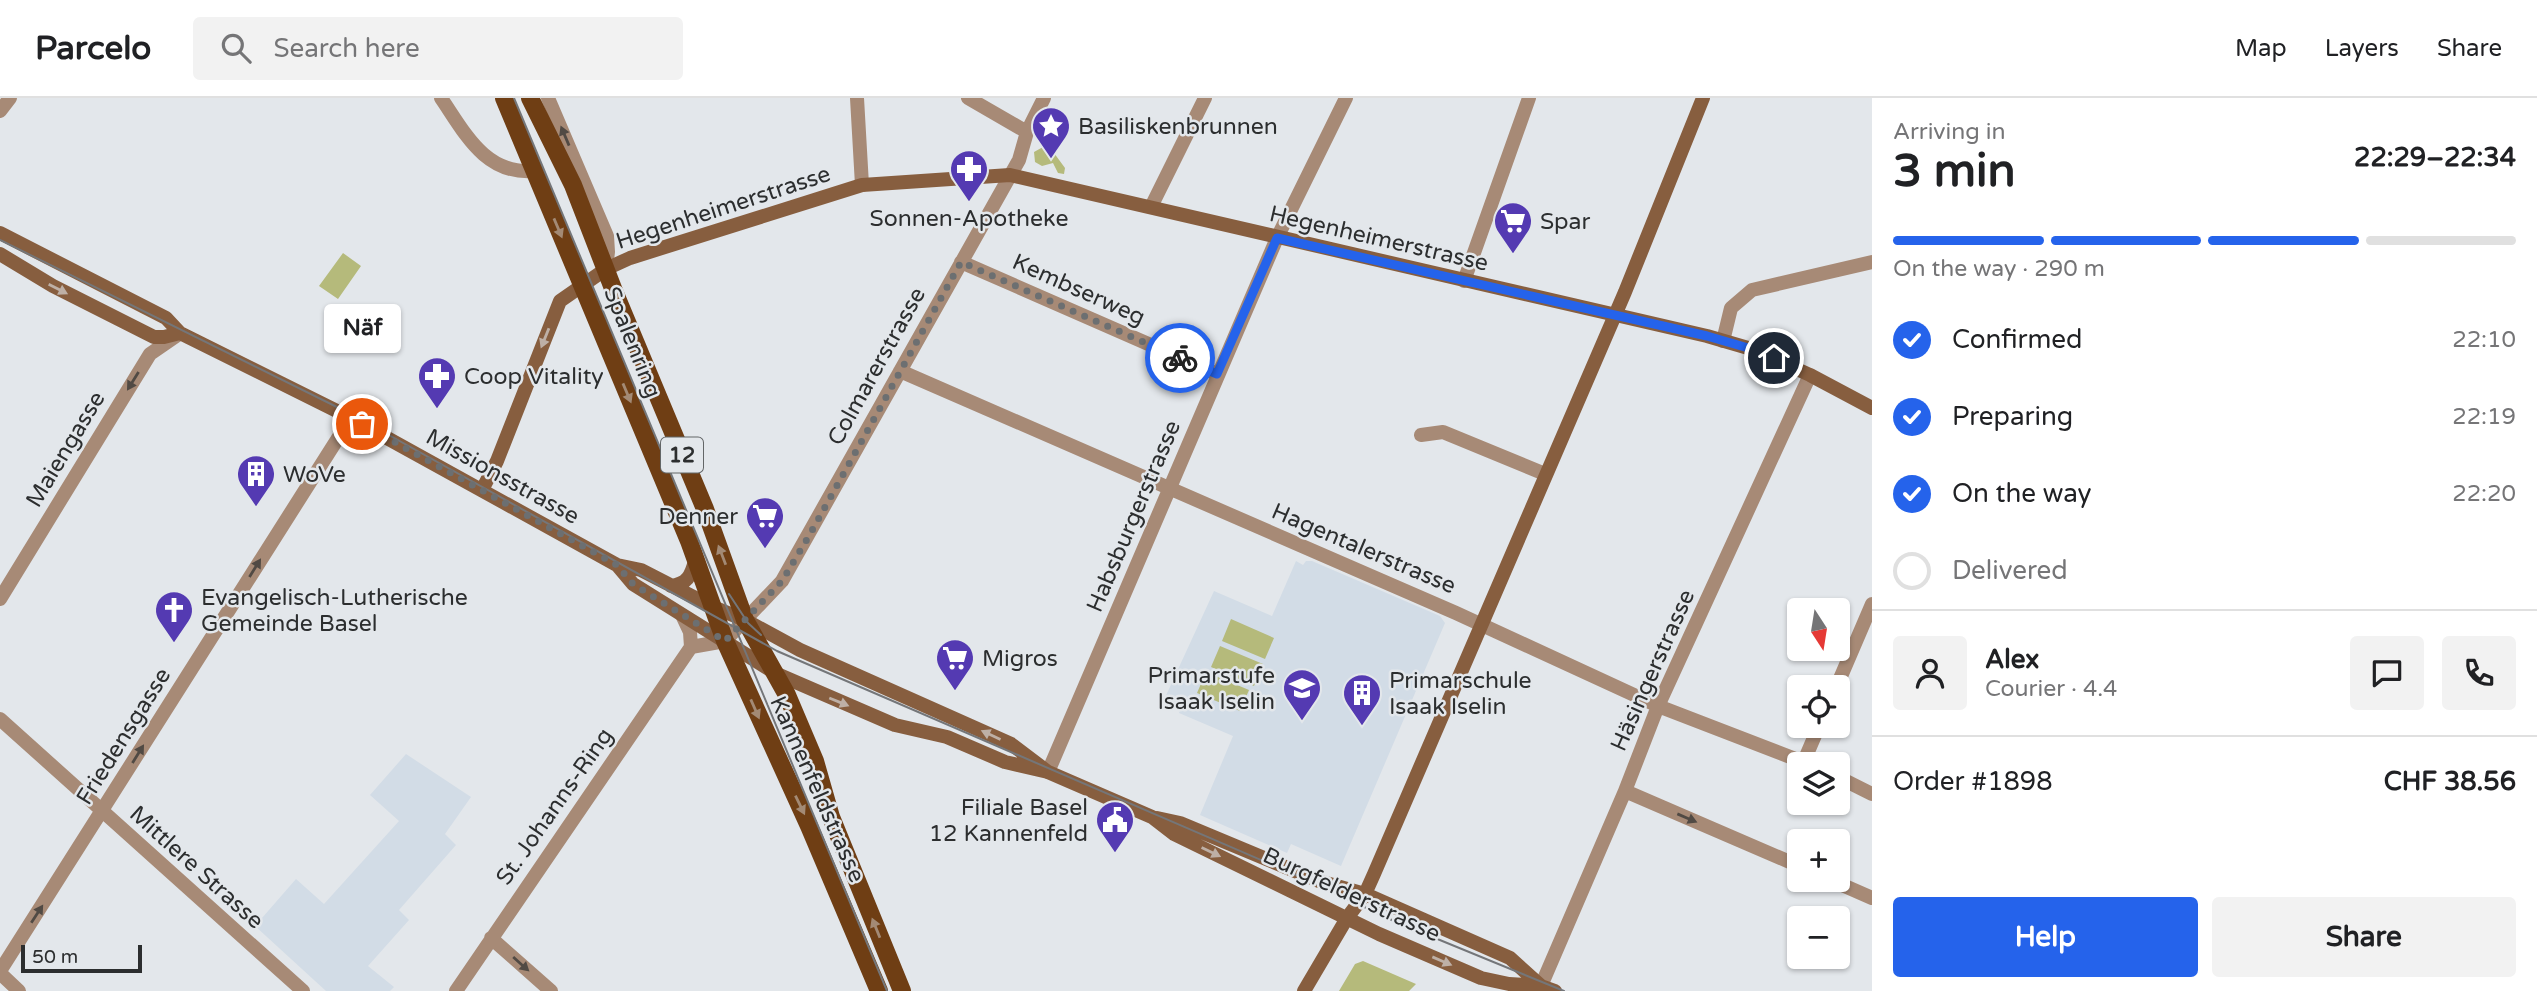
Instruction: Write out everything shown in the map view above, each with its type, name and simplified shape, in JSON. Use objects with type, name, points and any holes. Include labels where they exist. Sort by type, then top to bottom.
[{"type":"main road","name":"Spalenring","points":[[504,98],[583,284],[713,607]]},
{"type":"main road","name":"Spalenring","points":[[530,98],[573,185],[705,509],[746,620]]},
{"type":"main road","points":[[1304,991],[1347,918],[1365,894],[1614,316],[1703,98]]},
{"type":"main road","name":"Hegenheimerstrasse","points":[[482,490],[497,461],[560,300],[606,269],[630,258],[862,185],[1010,175],[1723,341],[1755,350],[1872,408]]},
{"type":"main road","name":"Missionsstrasse","points":[[0,233],[166,318],[180,333],[349,417],[617,565],[641,570],[713,607],[746,620]]},
{"type":"main road","name":"Missionsstrasse","points":[[0,254],[37,278],[154,337],[180,333]]},
{"type":"main road","points":[[670,586],[687,580],[695,561]]},
{"type":"main road","name":"Missionsstrasse","points":[[617,565],[633,584],[725,641]]},
{"type":"main road","name":"Kannenfeldstrasse","points":[[713,607],[725,641],[809,826],[879,991]]},
{"type":"main road","name":"Kannenfeldstrasse","points":[[746,620],[777,674],[815,761],[831,817],[902,991]]},
{"type":"main road","name":"Burgfelderstrasse","points":[[746,620],[800,650],[1011,744],[1048,772]]},
{"type":"main road","name":"Burgfelderstrasse","points":[[725,641],[777,674],[895,725],[947,737],[1005,762],[1048,772],[1152,817],[1180,823],[1319,881],[1365,894],[1510,958],[1548,988]]},
{"type":"main road","name":"Burgfelderstrasse","points":[[1152,817],[1174,834],[1347,918],[1481,978],[1548,988]]},
{"type":"street","points":[[0,111],[10,98]]},
{"type":"street","points":[[441,98],[471,142],[495,165],[521,172],[534,170]]},
{"type":"street","name":"Spalenring","points":[[548,98],[607,236],[606,269]]},
{"type":"street","name":"Hegenheimerstrasse","points":[[858,98],[862,185]]},
{"type":"street","points":[[968,98],[1027,132]]},
{"type":"street","name":"Colmarerstrasse","points":[[725,641],[782,581],[809,536],[1019,160],[1027,132],[1044,98]]},
{"type":"street","points":[[1151,207],[1205,98]]},
{"type":"street","name":"Habsburgerstrasse","points":[[1048,772],[1277,238],[1346,98]]},
{"type":"street","points":[[1464,281],[1529,98]]},
{"type":"street","name":"Kembserweg","points":[[961,262],[1217,374]]},
{"type":"street","points":[[1723,341],[1731,308],[1752,290],[1872,262]]},
{"type":"street","name":"Maiengasse","points":[[0,599],[150,354],[180,333]]},
{"type":"street","name":"Hagentalerstrasse","points":[[900,371],[1481,624],[1658,706],[1787,755]]},
{"type":"street","name":"Häsingerstrasse","points":[[1548,988],[1658,706],[1810,375]]},
{"type":"street","name":"Friedensgasse","points":[[0,972],[349,417]]},
{"type":"street","points":[[1421,435],[1443,432],[1545,474]]},
{"type":"street","points":[[1842,675],[1872,604]]},
{"type":"street","points":[[682,615],[690,632],[691,647],[725,641]]},
{"type":"street","name":"St. Johanns-Ring","points":[[456,991],[691,647]]},
{"type":"street","name":"Mittlere Strasse","points":[[0,719],[303,991]]},
{"type":"street","points":[[1850,783],[1872,794]]},
{"type":"street","points":[[1625,791],[1787,861]]},
{"type":"street","points":[[1850,888],[1872,898]]},
{"type":"street","points":[[491,938],[551,991]]},
{"type":"street","points":[[0,972],[19,991]]},
{"type":"shaded area","name":"Primarstufe Isaak Iselin","points":[[1296,561],[1303,565],[1306,561],[1312,561],[1440,616],[1445,623],[1341,866],[1291,844],[1287,853],[1200,815],[1233,736],[1179,713],[1180,710],[1163,702],[1214,591],[1272,616]]},
{"type":"shaded area","points":[[406,754],[471,797],[445,834],[456,845],[399,910],[409,920],[368,966],[394,987],[390,991],[326,991],[255,926],[296,879],[324,904],[399,821],[370,795]]},
{"type":"green space","points":[[1043,147],[1054,153],[1065,168],[1064,174],[1058,173],[1053,163],[1042,166],[1035,162],[1034,152]]},
{"type":"green space","points":[[343,253],[361,266],[338,299],[319,286]]},
{"type":"green space","points":[[1231,619],[1274,638],[1265,659],[1222,641]]},
{"type":"green space","points":[[1220,646],[1263,664],[1254,686],[1211,667]]},
{"type":"green space","points":[[1206,672],[1249,690],[1240,711],[1197,693]]},
{"type":"green space","points":[[1363,961],[1416,984],[1409,991],[1339,991],[1355,964]]},
{"type":"tram line","points":[[514,98],[887,991]]},
{"type":"tram line","points":[[0,240],[351,414],[777,651],[1305,879],[1396,922],[1564,991]]},
{"type":"tram line","points":[[729,594],[748,623],[761,635]]},
{"type":"way so far","points":[[362,424],[617,565],[633,584],[725,641],[782,581],[961,262],[1180,358]]},
{"type":"place","name":"Basiliskenbrunnen","points":[[1051,160]]},
{"type":"place","name":"Sonnen-Apotheke","points":[[969,203]]},
{"type":"place","name":"Spar","points":[[1513,255]]},
{"type":"place","name":"Coop Vitality","points":[[437,410]]},
{"type":"place","name":"Näf","points":[[362,424]]},
{"type":"place","name":"WoVe","points":[[256,508]]},
{"type":"place","name":"Denner","points":[[765,550]]},
{"type":"place","name":"Evangelisch-Lutherische Gemeinde Basel","points":[[174,644]]},
{"type":"place","name":"Migros","points":[[955,692]]},
{"type":"place","name":"Primarstufe Isaak Iselin","points":[[1302,722]]},
{"type":"place","name":"Primarschule Isaak Iselin","points":[[1362,727]]},
{"type":"place","name":"Filiale Basel 12 Kannenfeld","points":[[1115,854]]},
{"type":"route","points":[[1180,358],[1217,374],[1277,238],[1707,336],[1774,358]]}]
